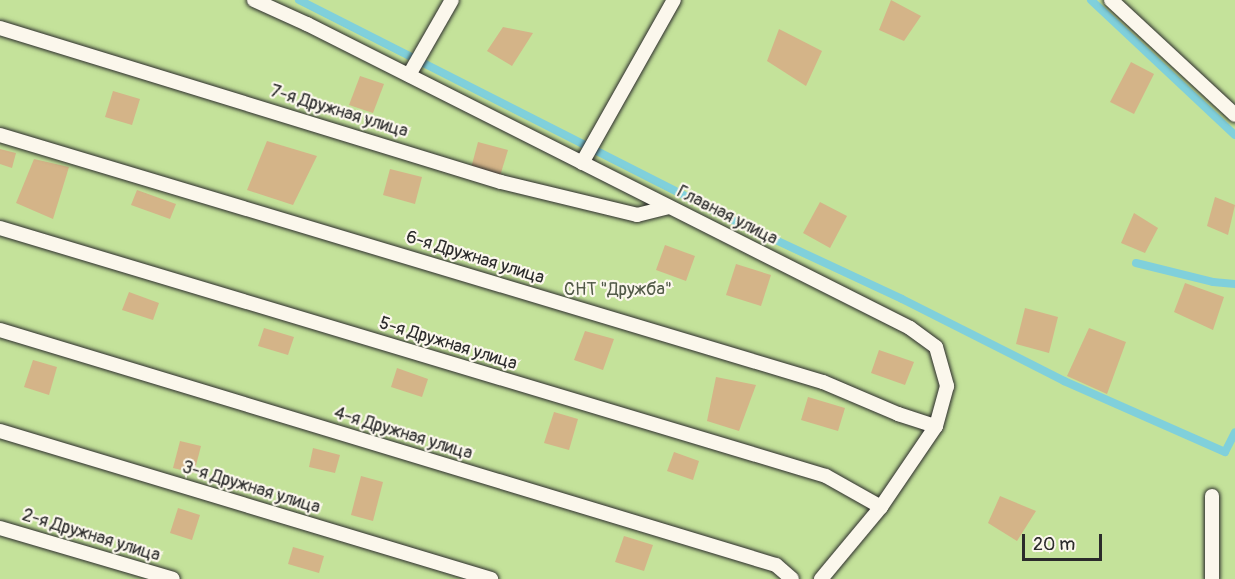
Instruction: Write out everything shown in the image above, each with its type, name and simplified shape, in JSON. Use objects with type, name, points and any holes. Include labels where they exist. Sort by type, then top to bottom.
[{"type":"lane","name":"Главная улица","points":[[254,0],[409,75],[910,328],[936,347],[947,387],[936,426],[881,507],[821,579]]},
{"type":"lane","points":[[409,75],[452,0]]},
{"type":"lane","points":[[582,163],[674,0]]},
{"type":"lane","points":[[1111,0],[1235,115]]},
{"type":"lane","name":"7-я Дружная улица","points":[[0,28],[501,182],[637,215],[669,207]]},
{"type":"lane","name":"6-я Дружная улица","points":[[0,135],[823,382],[898,414],[936,426]]},
{"type":"lane","name":"5-я Дружная улица","points":[[0,228],[826,476],[881,507]]},
{"type":"lane","name":"4-я Дружная улица","points":[[0,330],[776,566],[792,579]]},
{"type":"lane","name":"3-я Дружная улица","points":[[0,431],[491,579]]},
{"type":"lane","points":[[1212,496],[1212,579]]},
{"type":"lane","name":"2-я Дружная улица","points":[[0,528],[172,579]]},
{"type":"green space","name":"СНТ \"Дружба\"","points":[[0,0],[1235,0],[1235,579],[0,579]]},
{"type":"building","points":[[891,0],[921,16],[904,41],[879,30]]},
{"type":"building","points":[[503,27],[533,33],[512,66],[487,51]]},
{"type":"building","points":[[779,29],[822,51],[806,86],[767,61]]},
{"type":"building","points":[[1131,62],[1154,74],[1134,114],[1110,102]]},
{"type":"building","points":[[360,76],[384,84],[373,113],[349,105]]},
{"type":"building","points":[[113,91],[140,99],[132,125],[105,117]]},
{"type":"building","points":[[267,141],[317,156],[293,205],[247,190]]},
{"type":"building","points":[[478,142],[508,150],[500,176],[471,168]]},
{"type":"building","points":[[0,149],[16,153],[12,168],[0,164]]},
{"type":"building","points":[[34,159],[69,167],[53,219],[16,203]]},
{"type":"building","points":[[390,169],[422,177],[415,204],[383,195]]},
{"type":"building","points":[[137,190],[176,204],[170,219],[131,205]]},
{"type":"building","points":[[1215,197],[1235,205],[1228,235],[1207,226]]},
{"type":"building","points":[[820,202],[847,216],[830,248],[803,233]]},
{"type":"building","points":[[1134,213],[1158,228],[1145,253],[1121,243]]},
{"type":"building","points":[[665,245],[695,256],[686,281],[656,270]]},
{"type":"building","points":[[736,264],[771,275],[761,306],[726,295]]},
{"type":"building","points":[[1185,283],[1224,297],[1213,330],[1174,312]]},
{"type":"building","points":[[129,292],[159,303],[153,320],[122,310]]},
{"type":"building","points":[[1025,308],[1058,317],[1049,353],[1016,344]]},
{"type":"building","points":[[264,328],[294,337],[288,355],[258,346]]},
{"type":"building","points":[[1089,328],[1126,342],[1107,394],[1067,376]]},
{"type":"building","points":[[585,331],[614,339],[603,370],[574,360]]},
{"type":"building","points":[[879,350],[914,362],[905,385],[871,373]]},
{"type":"building","points":[[33,360],[57,367],[49,395],[24,387]]},
{"type":"building","points":[[397,368],[428,379],[422,397],[391,387]]},
{"type":"building","points":[[716,377],[756,385],[739,431],[707,421]]},
{"type":"building","points":[[808,397],[845,408],[838,431],[801,420]]},
{"type":"building","points":[[554,412],[578,419],[569,450],[544,443]]},
{"type":"building","points":[[180,441],[201,446],[194,473],[173,468]]},
{"type":"building","points":[[313,448],[340,455],[335,473],[309,467]]},
{"type":"building","points":[[674,452],[699,461],[693,480],[667,471]]},
{"type":"building","points":[[361,476],[383,482],[373,521],[351,515]]},
{"type":"building","points":[[1000,496],[1036,511],[1017,541],[988,523]]},
{"type":"building","points":[[178,508],[200,515],[192,540],[170,533]]},
{"type":"building","points":[[624,536],[653,545],[644,571],[615,562]]},
{"type":"building","points":[[293,547],[324,556],[319,573],[288,564]]},
{"type":"waterway","points":[[299,0],[737,222],[902,299],[1064,381],[1225,452],[1235,432]]},
{"type":"waterway","points":[[1091,0],[1235,135]]},
{"type":"waterway","points":[[1136,263],[1213,282],[1235,284]]}]
